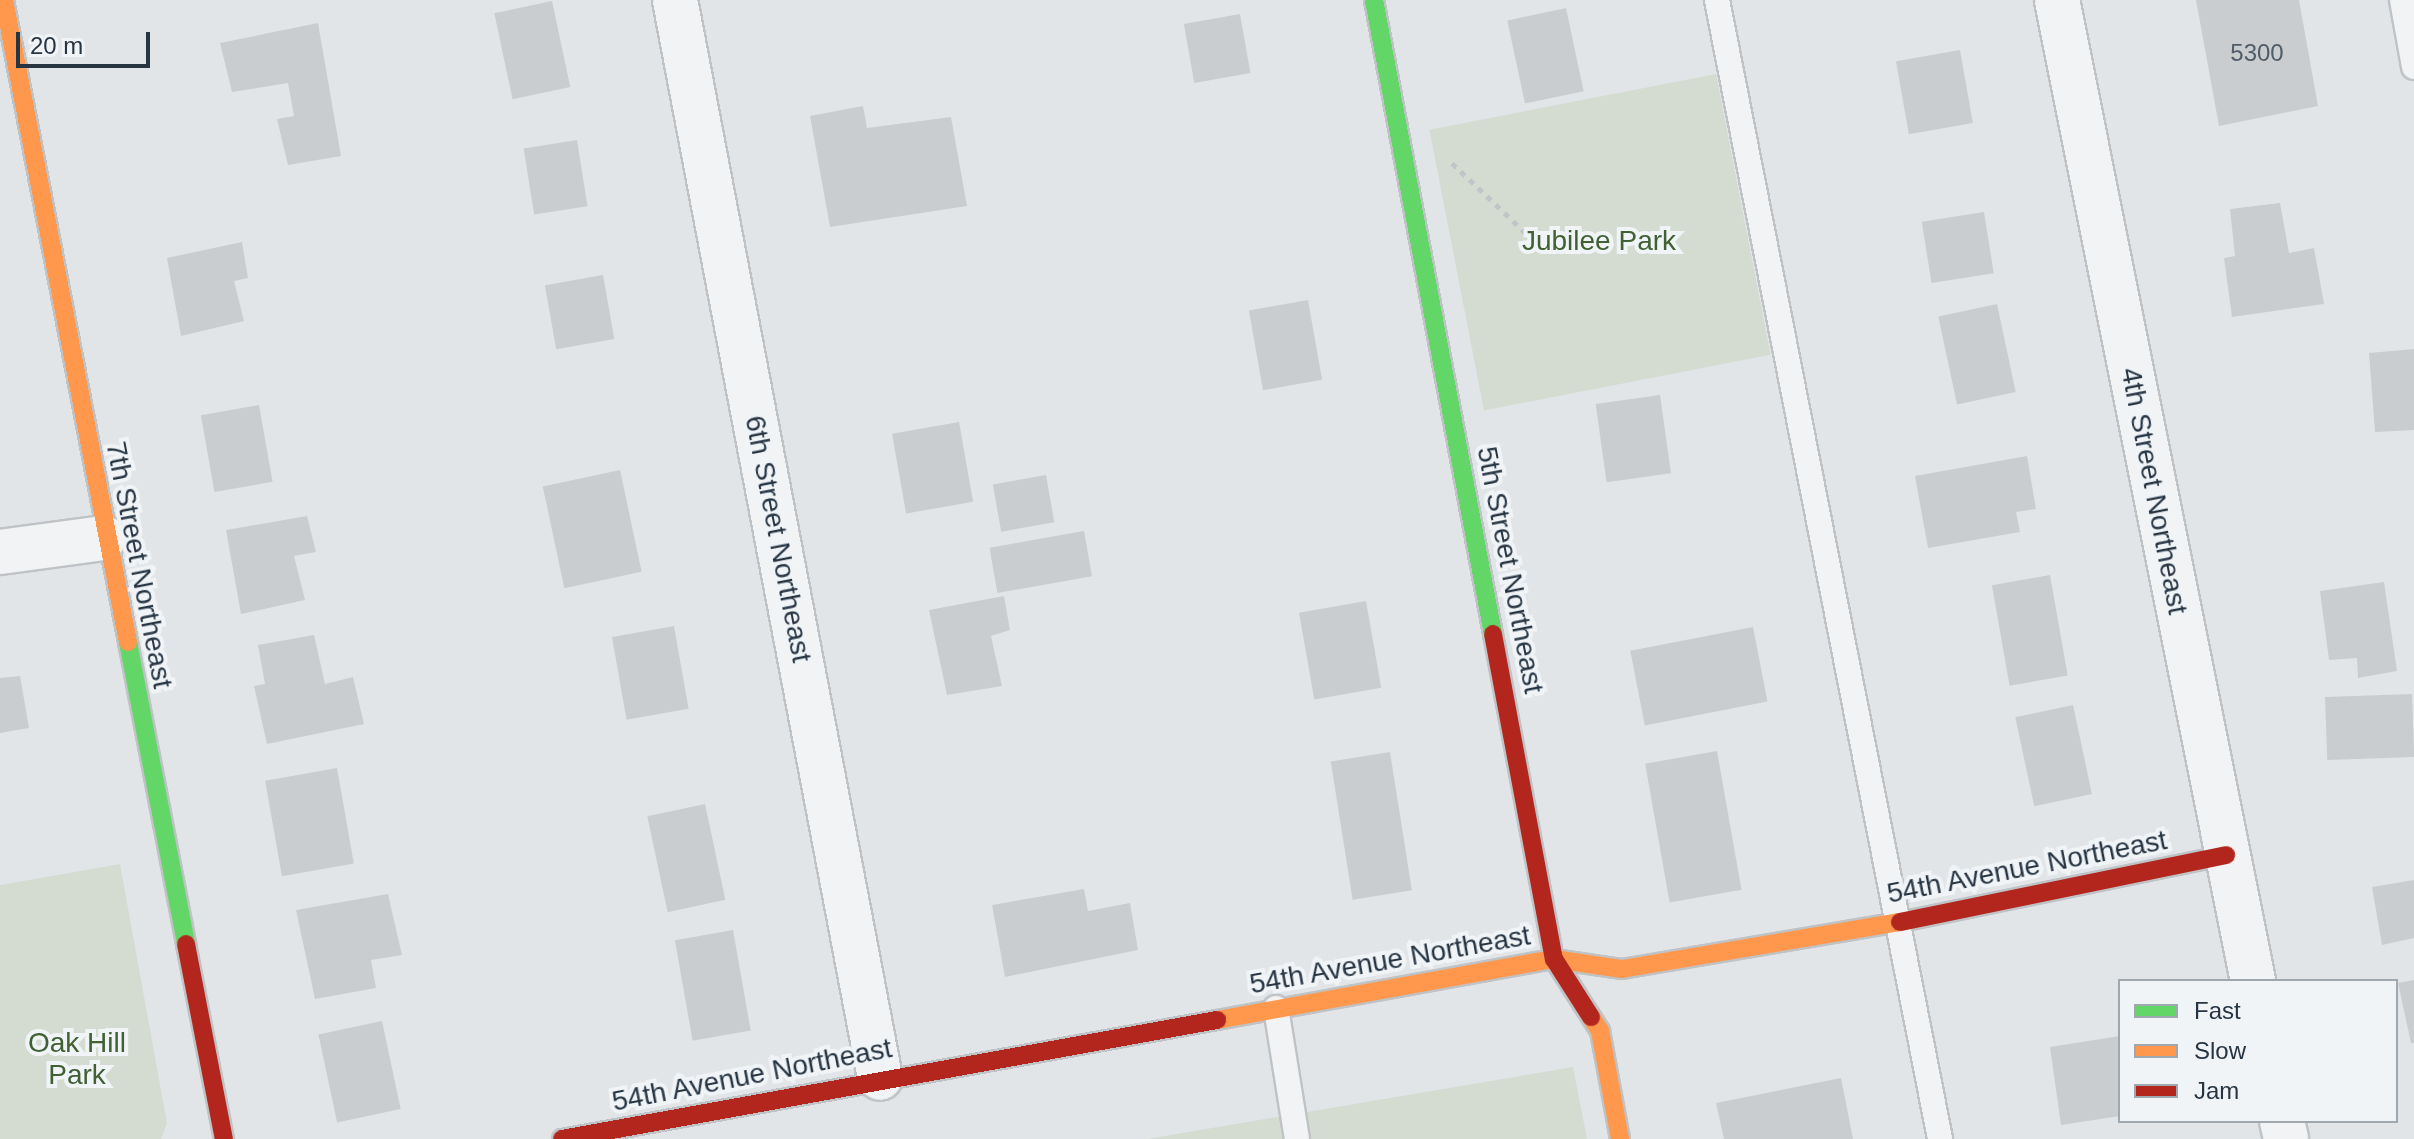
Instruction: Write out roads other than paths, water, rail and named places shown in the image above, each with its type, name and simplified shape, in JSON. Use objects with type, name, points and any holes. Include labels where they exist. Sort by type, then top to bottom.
[{"type":"street","name":"7th Street Northeast","points":[[4,0],[104,538],[224,1139]]},
{"type":"street","name":"6th Street Northeast","points":[[675,0],[880,1078]]},
{"type":"street","name":"5th Street Northeast","points":[[1374,0],[1554,959],[1600,1031],[1620,1139]]},
{"type":"street","name":"4th Street Northeast","points":[[2057,0],[2253,979]]},
{"type":"street","points":[[0,552],[104,538]]},
{"type":"street","name":"54th Avenue Northeast","points":[[562,1139],[880,1078],[1554,959],[1622,969],[1898,922],[2226,855]]},
{"type":"lane","points":[[1717,0],[1940,1139]]},
{"type":"lane","points":[[2402,0],[2414,67]]},
{"type":"lane","points":[[1276,1008],[1297,1139]]},
{"type":"park label","name":"Jubilee Park","points":[[1599,241]]},
{"type":"park label","name":"Oak Hill Park","points":[[77,1059]]}]
